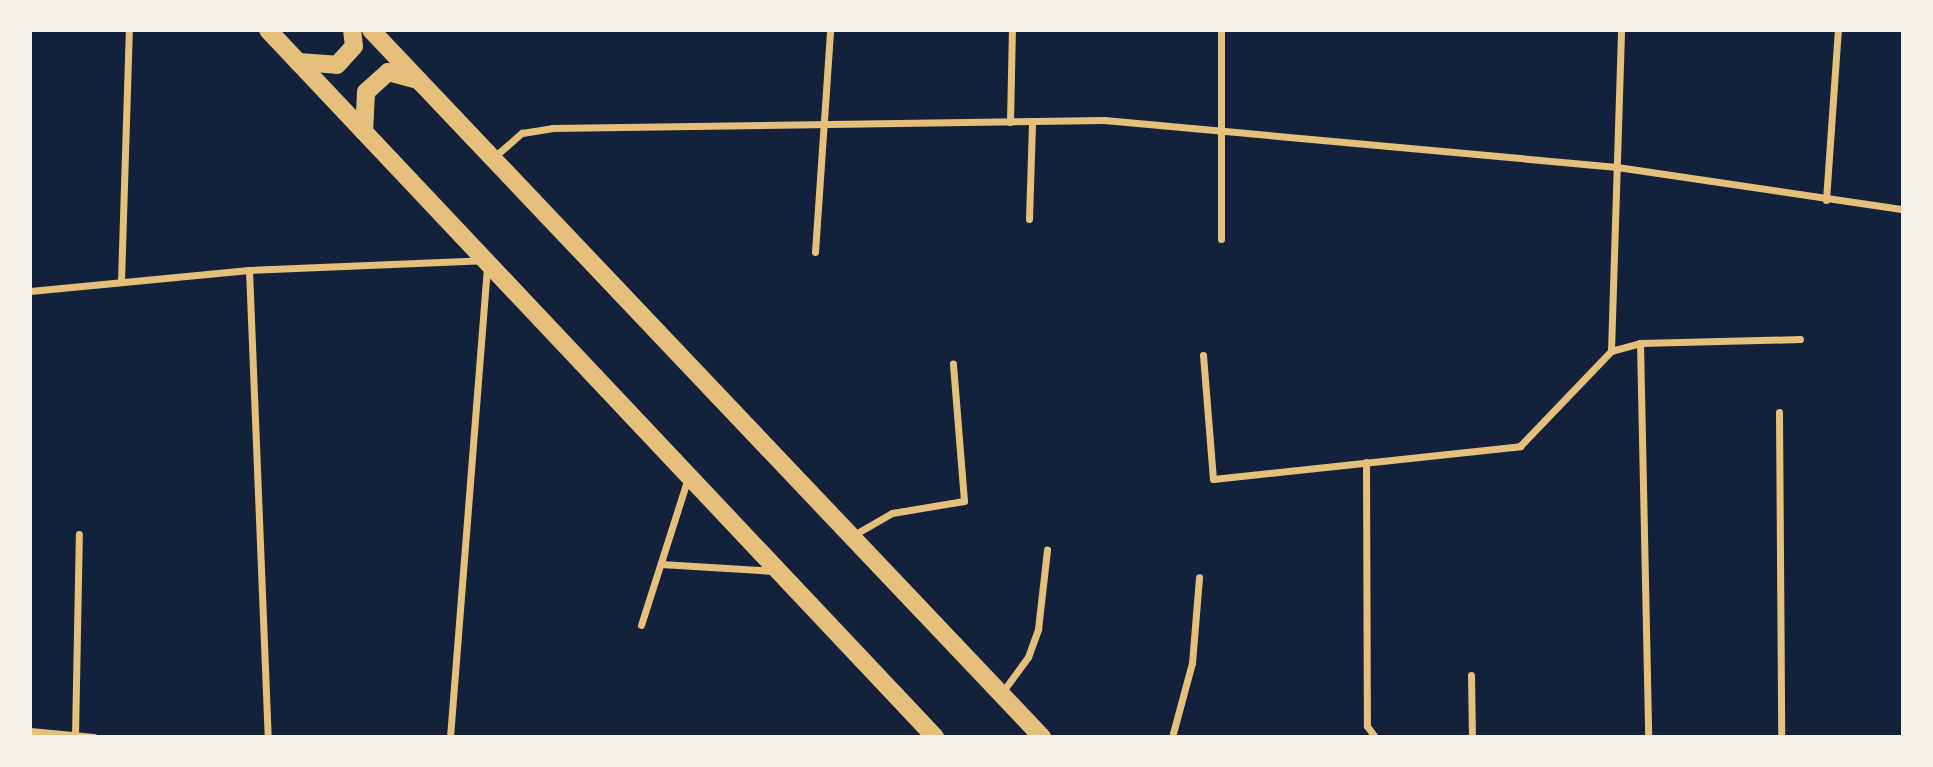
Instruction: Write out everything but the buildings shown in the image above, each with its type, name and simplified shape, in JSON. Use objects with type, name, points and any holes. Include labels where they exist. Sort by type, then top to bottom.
[{"type":"main road","points":[[268,30],[487,260],[775,571],[935,737]]},
{"type":"main road","points":[[299,62],[337,65],[354,46],[352,30]]},
{"type":"main road","points":[[371,30],[1042,737]]},
{"type":"main road","points":[[364,132],[366,92],[388,72],[417,80]]},
{"type":"street","points":[[121,281],[129,30]]},
{"type":"street","points":[[815,252],[826,122],[830,30]]},
{"type":"street","points":[[1010,122],[1013,30]]},
{"type":"street","points":[[1221,30],[1221,239]]},
{"type":"street","points":[[1611,351],[1621,30]]},
{"type":"street","points":[[1826,200],[1838,30]]},
{"type":"street","points":[[493,158],[522,133],[552,128],[826,122],[1032,122],[1221,131],[1617,167],[1826,200],[1903,209]]},
{"type":"street","points":[[1029,219],[1032,122]]},
{"type":"street","points":[[30,291],[249,270],[487,260],[450,737]]},
{"type":"street","points":[[249,270],[268,737]]},
{"type":"street","points":[[1203,355],[1208,478],[1520,446],[1611,351],[1640,343],[1800,338]]},
{"type":"street","points":[[1640,343],[1648,737]]},
{"type":"street","points":[[852,537],[892,513],[964,500],[953,363]]},
{"type":"street","points":[[1779,412],[1781,737]]},
{"type":"street","points":[[1366,461],[1367,726],[1375,737]]},
{"type":"street","points":[[641,625],[688,477]]},
{"type":"street","points":[[75,736],[79,534]]},
{"type":"street","points":[[1001,694],[1028,657],[1038,629],[1047,550]]},
{"type":"street","points":[[661,564],[775,571]]},
{"type":"street","points":[[1172,737],[1192,663],[1199,577]]},
{"type":"street","points":[[1471,675],[1472,737]]},
{"type":"street","points":[[30,730],[51,735],[94,737]]}]
